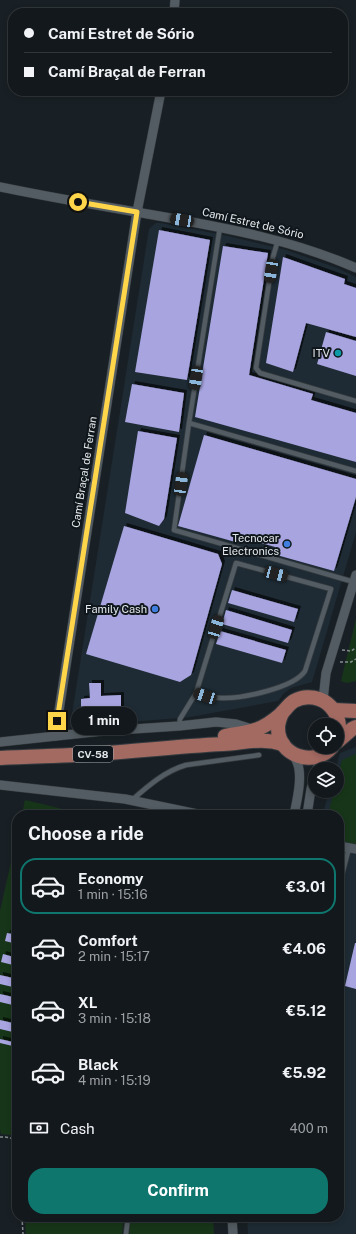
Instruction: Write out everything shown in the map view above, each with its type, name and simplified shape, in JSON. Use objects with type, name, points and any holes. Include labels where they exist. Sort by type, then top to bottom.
[{"type":"main road","name":"CV-58","points":[[186,746],[233,734],[256,730],[272,722],[295,700],[304,697],[318,699]]},
{"type":"main road","points":[[318,699],[334,710],[356,711]]},
{"type":"main road","points":[[334,710],[337,718]]},
{"type":"main road","points":[[282,713],[279,720],[278,729],[280,737],[287,749]]},
{"type":"main road","points":[[344,735],[356,727]]},
{"type":"main road","name":"CV-58","points":[[0,758],[106,753],[186,746],[234,744],[258,740],[275,742],[301,758],[323,757]]},
{"type":"street","name":"Camí Braçal de Ferran","points":[[55,736],[137,212],[160,96]]},
{"type":"street","name":"Camí Estret de Sório","points":[[0,187],[64,200],[220,227],[278,240],[320,253],[356,268]]},
{"type":"street","points":[[318,699],[355,579]]},
{"type":"street","points":[[0,742],[216,722],[236,724],[256,730]]},
{"type":"street","points":[[287,749],[297,762],[300,774],[295,810]]},
{"type":"street","points":[[0,785],[129,799],[179,810]]},
{"type":"street","points":[[308,810],[310,798]]},
{"type":"street","points":[[232,1222],[233,1234]]},
{"type":"lane","points":[[220,227],[174,530],[355,579]]},
{"type":"lane","points":[[278,240],[273,257],[256,368],[260,373],[356,401]]},
{"type":"lane","points":[[189,424],[356,471]]},
{"type":"lane","points":[[179,726],[180,719],[196,693],[236,563],[331,589],[305,671],[302,676],[279,688],[244,696],[213,698],[196,693]]},
{"type":"lane","points":[[129,799],[174,768],[259,755]]},
{"type":"lane","points":[[344,865],[353,848]]},
{"type":"lane","points":[[126,1234],[127,1222]]},
{"type":"path","points":[[334,648],[351,650],[356,648]]},
{"type":"path","points":[[330,662],[351,662],[356,659]]},
{"type":"path","points":[[0,1137],[12,1138]]},
{"type":"path","points":[[22,1222],[22,1234]]},
{"type":"shaded area","points":[[156,223],[228,236],[286,250],[337,268],[356,277],[356,532],[312,682],[291,688],[284,693],[278,701],[190,717],[70,727],[149,229]]},
{"type":"shaded area","points":[[356,747],[356,1234],[248,1234],[247,1222],[344,1222],[344,810],[324,810],[327,798],[344,798],[344,762],[338,762],[340,754],[344,754],[344,752]]},
{"type":"green space","points":[[356,619],[356,681],[347,683],[341,681]]},
{"type":"green space","points":[[356,754],[356,844],[344,842],[344,810],[329,810],[332,798],[344,798],[344,762],[342,762],[342,760]]},
{"type":"green space","points":[[25,800],[67,810],[23,810]]},
{"type":"green space","points":[[12,858],[12,1136],[1,1134],[0,1129],[0,911]]},
{"type":"green space","points":[[25,1222],[123,1222],[122,1234],[26,1234]]},
{"type":"green space","points":[[130,1222],[213,1222],[214,1234],[129,1234]]},
{"type":"building","points":[[159,230],[210,240],[187,380],[135,372]]},
{"type":"building","points":[[223,246],[268,253],[249,375],[313,394],[311,400],[356,413],[356,462],[195,417]]},
{"type":"building","points":[[283,257],[345,279],[344,284],[356,288],[356,337],[306,323],[293,372],[266,363]]},
{"type":"building","name":"ITV","points":[[326,332],[356,341],[356,376],[317,364]]},
{"type":"building","points":[[132,384],[184,393],[179,432],[125,422]]},
{"type":"building","points":[[138,431],[177,438],[164,519],[159,526],[125,513]]},
{"type":"building","points":[[204,435],[356,479],[356,497],[334,571],[273,554],[275,547],[241,537],[239,543],[178,526]]},
{"type":"building","name":"Family Cash","points":[[124,526],[218,554],[222,564],[191,675],[180,682],[86,654]]},
{"type":"building","points":[[232,590],[298,609],[294,622],[228,603]]},
{"type":"building","points":[[226,610],[292,630],[288,643],[222,624]]},
{"type":"building","points":[[220,631],[286,650],[282,663],[216,644]]},
{"type":"building","points":[[89,683],[101,683],[101,696],[121,695],[121,710],[81,712],[81,699],[90,698]]},
{"type":"building","points":[[7,933],[12,934],[12,943],[5,941]]},
{"type":"building","points":[[356,943],[356,989],[345,986]]},
{"type":"building","points":[[3,954],[12,957],[12,965],[1,962]]},
{"type":"building","points":[[0,975],[12,978],[12,987],[0,984]]},
{"type":"building","points":[[0,994],[12,997],[12,1005],[0,1002]]},
{"type":"building","points":[[0,1020],[12,1023],[12,1032],[0,1029]]},
{"type":"building","points":[[0,1039],[12,1042],[12,1046],[0,1043]]},
{"type":"place","name":"ITV","points":[[338,353]]},
{"type":"place","name":"Tecnocar Electronics","points":[[287,544]]},
{"type":"place","name":"Family Cash","points":[[155,609]]},
{"type":"route","points":[[57,721],[137,212],[78,202]]}]
